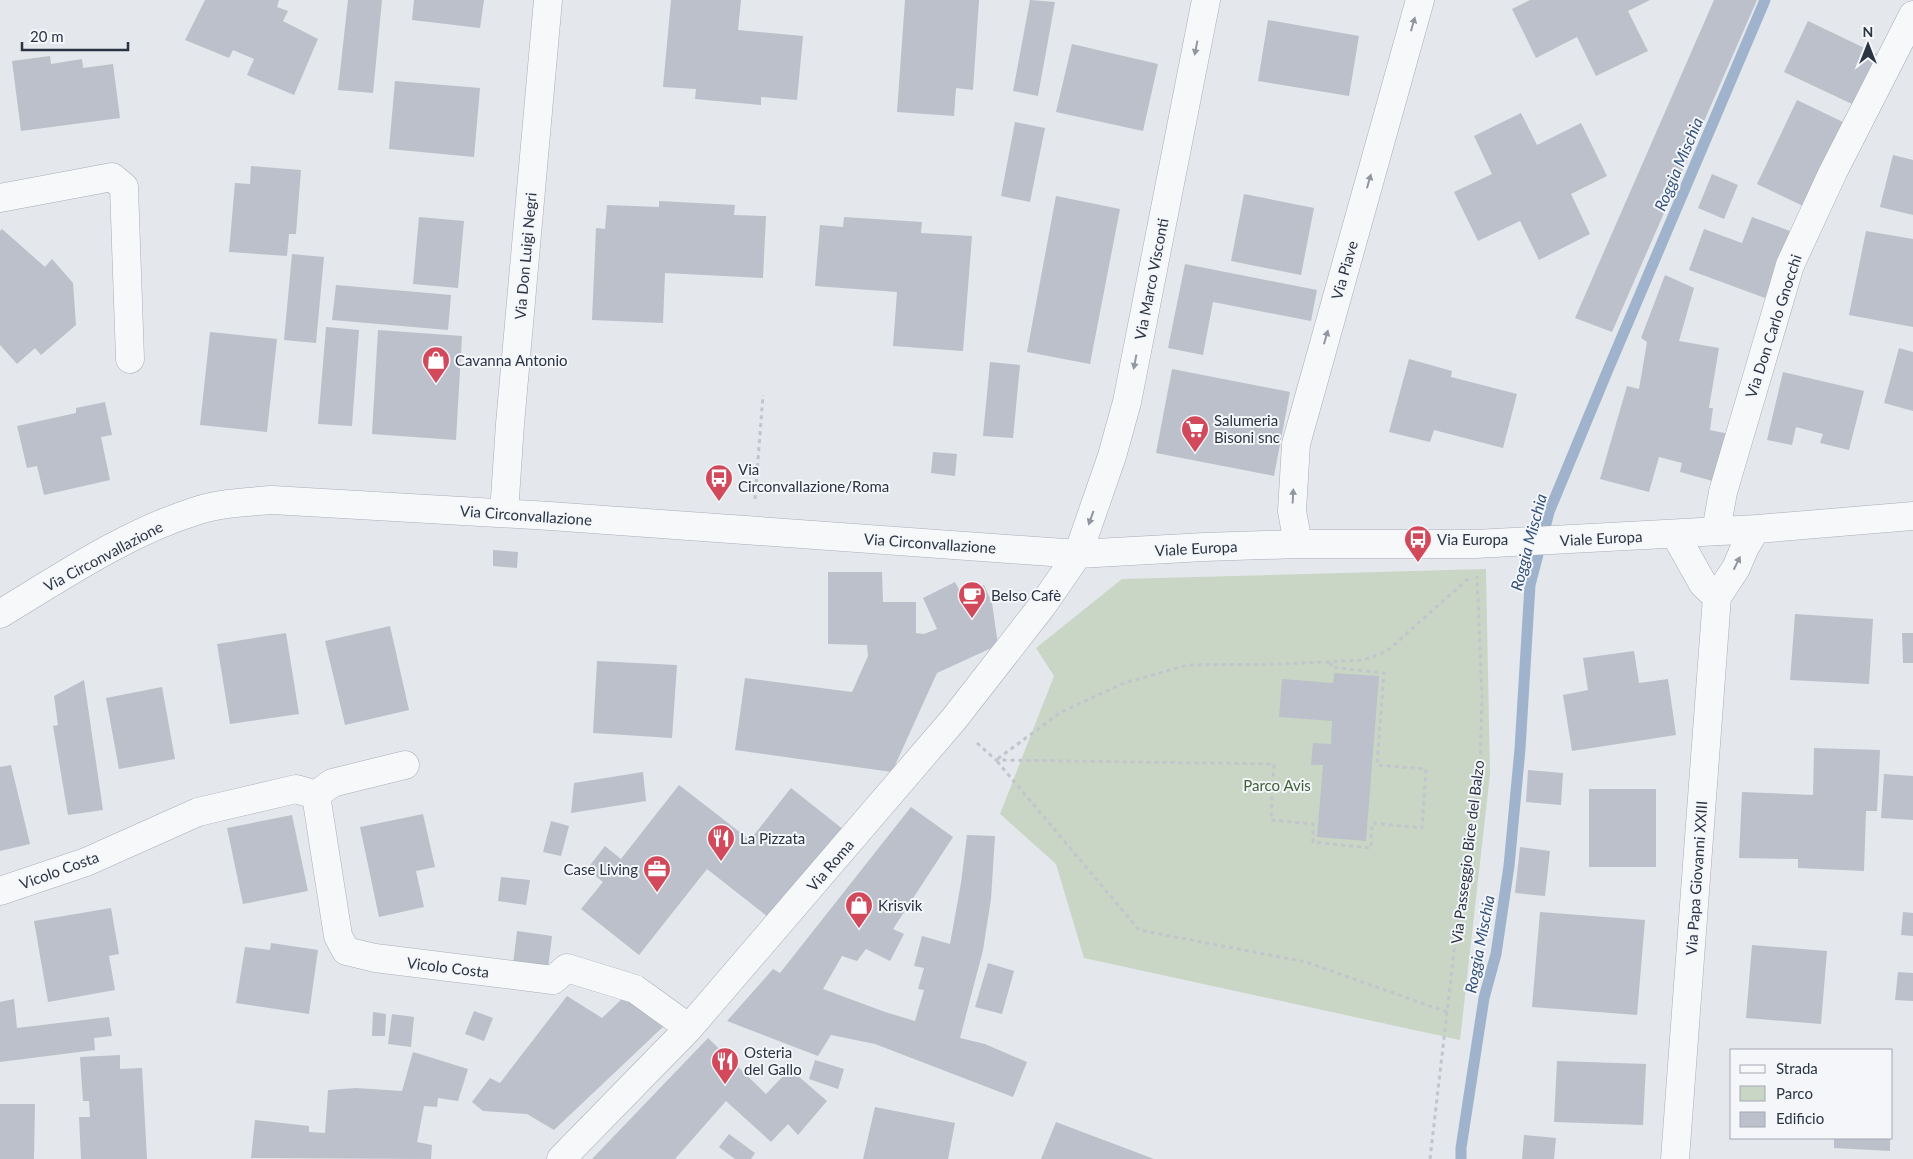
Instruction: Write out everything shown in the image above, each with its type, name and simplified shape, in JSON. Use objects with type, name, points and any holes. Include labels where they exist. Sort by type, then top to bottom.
[{"type":"street","name":"Via Don Luigi Negri","points":[[504,513],[510,424],[548,0]]},
{"type":"street","name":"Via Marco Visconti","points":[[1078,554],[1112,456],[1127,402],[1206,0]]},
{"type":"street","name":"Via Piave","points":[[1298,544],[1292,511],[1296,444],[1420,0]]},
{"type":"street","name":"Via Don Carlo Gnocchi","points":[[1716,531],[1723,492],[1790,265],[1833,172],[1912,20]]},
{"type":"street","points":[[0,198],[112,177],[124,187],[130,360]]},
{"type":"street","name":"Via Circonvallazione","points":[[0,614],[71,571],[135,536],[197,510],[235,503],[272,500],[504,513],[1078,554]]},
{"type":"street","name":"Viale Europa","points":[[1078,554],[1298,544],[1476,544],[1756,529],[1913,516]]},
{"type":"street","points":[[1675,534],[1703,584],[1717,597],[1736,568],[1756,529]]},
{"type":"street","name":"Via Roma","points":[[562,1159],[690,1028],[954,720],[1042,606],[1078,554]]},
{"type":"street","name":"Via Papa Giovanni XXIII","points":[[1674,1159],[1717,597]]},
{"type":"street","points":[[316,795],[332,783],[405,764]]},
{"type":"street","name":"Vicolo Costa","points":[[0,891],[86,862],[198,812],[296,789],[316,795],[338,936],[346,951],[376,958],[553,980],[567,968],[635,989],[690,1028]]},
{"type":"path","points":[[755,502],[764,395]]},
{"type":"path","name":"Via Passeggio Bice del Balzo","points":[[1331,661],[1364,660],[1386,651],[1476,571],[1482,696],[1480,772],[1464,874],[1430,1159]]},
{"type":"path","points":[[1331,661],[1331,667],[1384,673],[1376,765],[1426,769],[1422,828],[1372,823],[1371,848],[1312,842],[1313,824],[1271,820],[1274,764],[996,760],[1061,712],[1124,683],[1188,665],[1331,661]]},
{"type":"path","points":[[954,720],[996,760],[1139,930],[1306,962],[1447,1012]]},
{"type":"green space","name":"Parco Avis","points":[[1486,569],[1490,774],[1460,1040],[1084,958],[1056,864],[1000,814],[1054,676],[1036,648],[1122,579]]},
{"type":"building","points":[[205,0],[279,0],[277,7],[288,11],[283,21],[318,39],[294,95],[247,75],[254,59],[233,50],[229,58],[185,40]]},
{"type":"building","points":[[348,0],[382,0],[373,93],[338,90]]},
{"type":"building","points":[[414,0],[484,0],[480,28],[412,20]]},
{"type":"building","points":[[671,0],[741,0],[738,30],[803,36],[797,100],[761,97],[761,105],[695,99],[696,89],[663,87]]},
{"type":"building","points":[[905,0],[979,0],[973,90],[956,88],[954,116],[897,112]]},
{"type":"building","points":[[1030,0],[1055,2],[1038,96],[1013,91]]},
{"type":"building","points":[[1530,0],[1650,0],[1628,11],[1648,51],[1596,76],[1577,37],[1536,58],[1512,9]]},
{"type":"building","points":[[1714,0],[1757,0],[1612,332],[1575,318]]},
{"type":"building","points":[[1268,20],[1359,36],[1349,96],[1258,81]]},
{"type":"building","points":[[1808,21],[1877,54],[1852,104],[1784,72]]},
{"type":"building","points":[[1072,44],[1158,64],[1143,131],[1056,112]]},
{"type":"building","points":[[50,56],[51,64],[82,59],[83,68],[113,64],[120,118],[21,131],[12,61]]},
{"type":"building","points":[[395,81],[480,88],[474,157],[389,149]]},
{"type":"building","points":[[1797,100],[1843,122],[1803,206],[1757,184]]},
{"type":"building","points":[[1521,113],[1537,145],[1581,123],[1607,176],[1571,194],[1590,234],[1539,260],[1520,221],[1478,241],[1454,192],[1492,174],[1474,136]]},
{"type":"building","points":[[1015,122],[1045,128],[1030,202],[1001,196]]},
{"type":"building","points":[[1893,155],[1913,160],[1913,215],[1880,207]]},
{"type":"building","points":[[251,166],[301,170],[296,234],[289,234],[287,256],[229,252],[235,183],[250,184]]},
{"type":"building","points":[[1712,174],[1738,185],[1724,219],[1698,208]]},
{"type":"building","points":[[1244,194],[1314,208],[1301,275],[1231,261]]},
{"type":"building","points":[[1056,196],[1120,209],[1090,364],[1027,352]]},
{"type":"building","points":[[659,201],[735,205],[734,215],[766,216],[763,278],[665,273],[663,323],[592,320],[596,228],[605,229],[607,205],[659,207]]},
{"type":"building","points":[[419,217],[464,221],[458,288],[413,284]]},
{"type":"building","points":[[844,217],[922,222],[921,233],[972,236],[963,351],[893,346],[897,292],[815,286],[820,225],[843,227]]},
{"type":"building","points":[[1752,217],[1790,231],[1765,298],[1689,270],[1704,229],[1742,243]]},
{"type":"building","points":[[2,229],[45,267],[52,259],[73,283],[76,325],[41,355],[35,348],[17,364],[0,345],[0,231]]},
{"type":"building","points":[[1866,231],[1913,239],[1913,327],[1849,315]]},
{"type":"building","points":[[292,254],[324,257],[316,343],[284,340]]},
{"type":"building","points":[[1185,264],[1317,290],[1311,321],[1213,302],[1203,355],[1168,348]]},
{"type":"building","points":[[1665,275],[1694,288],[1679,341],[1719,348],[1709,408],[1713,408],[1710,430],[1729,434],[1716,482],[1680,472],[1682,463],[1659,457],[1649,492],[1600,479],[1627,386],[1639,389],[1647,342],[1641,338]]},
{"type":"building","points":[[336,285],[451,295],[448,330],[332,320]]},
{"type":"building","points":[[326,327],[359,330],[352,426],[318,424]]},
{"type":"building","points":[[378,330],[462,336],[456,440],[372,434]]},
{"type":"building","points":[[210,332],[277,339],[267,432],[200,425]]},
{"type":"building","points":[[1899,348],[1913,352],[1913,411],[1884,403]]},
{"type":"building","points":[[1409,359],[1452,371],[1451,377],[1517,394],[1503,448],[1434,430],[1430,442],[1389,432]]},
{"type":"building","points":[[990,362],[1020,365],[1013,438],[983,436]]},
{"type":"building","points":[[1172,369],[1290,392],[1274,476],[1156,453]]},
{"type":"building","points":[[1783,372],[1864,391],[1849,450],[1820,443],[1823,434],[1796,427],[1792,445],[1767,440]]},
{"type":"building","points":[[105,402],[112,435],[101,437],[110,480],[44,495],[37,466],[27,468],[17,426],[76,413],[76,408]]},
{"type":"building","points":[[933,452],[957,454],[955,476],[931,473]]},
{"type":"building","points":[[493,550],[518,552],[517,568],[493,566]]},
{"type":"building","points":[[828,572],[882,572],[883,602],[916,602],[916,633],[924,634],[937,629],[923,598],[955,582],[962,595],[984,585],[992,603],[998,645],[937,673],[892,772],[735,750],[745,678],[852,692],[868,656],[867,645],[828,644]]},
{"type":"building","points":[[1795,614],[1873,619],[1869,684],[1790,680]]},
{"type":"building","points":[[390,626],[409,710],[345,725],[325,641]]},
{"type":"building","points":[[286,633],[299,714],[230,724],[217,644]]},
{"type":"building","points":[[1902,633],[1913,633],[1913,663],[1903,663]]},
{"type":"building","points":[[1634,651],[1639,683],[1668,679],[1676,735],[1572,751],[1563,695],[1588,690],[1583,658]]},
{"type":"building","points":[[597,661],[677,665],[672,738],[593,733]]},
{"type":"building","points":[[1334,673],[1379,676],[1366,841],[1317,837],[1323,765],[1311,765],[1313,743],[1331,744],[1332,721],[1279,717],[1282,679],[1333,683]]},
{"type":"building","points":[[84,680],[103,810],[68,815],[53,726],[58,725],[54,696]]},
{"type":"building","points":[[162,687],[175,759],[119,769],[106,698]]},
{"type":"building","points":[[1814,748],[1880,750],[1877,811],[1866,811],[1864,871],[1798,868],[1798,859],[1739,858],[1742,792],[1813,795]]},
{"type":"building","points":[[11,765],[30,844],[0,851],[0,767]]},
{"type":"building","points":[[1528,770],[1563,773],[1561,805],[1526,802]]},
{"type":"building","points":[[643,772],[646,801],[571,813],[574,783]]},
{"type":"building","points":[[1884,774],[1913,776],[1913,820],[1881,818]]},
{"type":"building","points":[[679,785],[750,840],[791,788],[844,830],[772,920],[707,869],[639,955],[581,909],[603,882],[587,869],[605,846],[621,859]]},
{"type":"building","points":[[1589,789],[1656,789],[1656,867],[1589,867]]},
{"type":"building","points":[[911,807],[953,837],[893,929],[904,934],[890,961],[866,949],[857,961],[842,956],[823,989],[915,1021],[924,990],[918,989],[924,968],[914,966],[922,936],[950,944],[967,835],[995,836],[991,899],[983,950],[960,1038],[985,1044],[1027,1062],[1013,1097],[875,1044],[831,1035],[818,1056],[727,1021],[773,969],[780,973]]},
{"type":"building","points":[[423,814],[435,867],[416,871],[424,907],[379,917],[360,827]]},
{"type":"building","points":[[292,815],[308,891],[243,904],[227,828]]},
{"type":"building","points":[[551,821],[569,826],[561,856],[543,852]]},
{"type":"building","points":[[1520,847],[1550,851],[1545,896],[1515,893]]},
{"type":"building","points":[[501,877],[530,880],[526,905],[498,901]]},
{"type":"building","points":[[111,908],[119,954],[109,956],[115,990],[48,1002],[34,921]]},
{"type":"building","points":[[1540,912],[1645,920],[1637,1015],[1532,1007]]},
{"type":"building","points":[[1903,912],[1913,913],[1913,936],[1901,935]]},
{"type":"building","points":[[517,931],[552,936],[548,968],[513,964]]},
{"type":"building","points":[[271,943],[318,950],[309,1014],[236,1003],[245,947],[270,950]]},
{"type":"building","points":[[1752,945],[1827,951],[1821,1024],[1746,1018]]},
{"type":"building","points":[[988,963],[1014,971],[1002,1014],[975,1007]]},
{"type":"building","points":[[1898,972],[1913,973],[1913,1001],[1895,1000]]},
{"type":"building","points":[[626,995],[666,1024],[554,1130],[527,1114],[483,1111],[472,1102],[490,1078],[500,1083],[567,996],[602,1018]]},
{"type":"building","points":[[14,999],[17,1028],[109,1017],[112,1036],[94,1038],[95,1050],[0,1062],[0,1002]]},
{"type":"building","points":[[474,1011],[493,1018],[484,1041],[465,1034]]},
{"type":"building","points":[[373,1012],[386,1014],[385,1036],[372,1036]]},
{"type":"building","points":[[392,1014],[414,1017],[411,1047],[388,1044]]},
{"type":"building","points":[[708,1038],[766,1094],[790,1069],[827,1101],[798,1135],[788,1124],[771,1142],[726,1101],[675,1159],[592,1159]]},
{"type":"building","points":[[413,1052],[468,1069],[458,1101],[438,1098],[437,1107],[424,1106],[417,1142],[432,1145],[431,1159],[251,1158],[255,1120],[309,1126],[309,1132],[325,1133],[328,1090],[356,1088],[402,1091]]},
{"type":"building","points":[[120,1055],[120,1069],[142,1068],[147,1159],[81,1159],[79,1117],[90,1117],[89,1101],[83,1101],[80,1057]]},
{"type":"building","points":[[815,1060],[844,1069],[838,1089],[809,1079]]},
{"type":"building","points":[[1557,1061],[1646,1064],[1643,1125],[1554,1122]]},
{"type":"building","points":[[0,1104],[35,1104],[34,1159],[0,1159]]},
{"type":"building","points":[[875,1107],[955,1123],[948,1159],[863,1159]]},
{"type":"building","points":[[1056,1122],[1154,1159],[1041,1159]]},
{"type":"building","points":[[729,1134],[755,1153],[751,1159],[735,1159],[719,1147]]},
{"type":"building","points":[[1524,1135],[1556,1138],[1554,1159],[1522,1159]]},
{"type":"building","points":[[1834,1139],[1890,1139],[1890,1151],[1834,1148]]},
{"type":"waterway","name":"Roggia Mischia","points":[[1461,1159],[1461,1148],[1484,998],[1496,954],[1509,866],[1520,749],[1530,585],[1549,512],[1765,0]]},
{"type":"place","name":"Cavanna Antonio","points":[[436,384]]},
{"type":"place","name":"Salumeria Bisoni snc","points":[[1195,453]]},
{"type":"place","name":"Via Circonvallazione/Roma","points":[[719,502]]},
{"type":"place","name":"Via Europa","points":[[1418,563]]},
{"type":"place","name":"Belso Cafè","points":[[972,619]]},
{"type":"place","name":"La Pizzata","points":[[721,862]]},
{"type":"place","name":"Case Living","points":[[657,893]]},
{"type":"place","name":"Krisvik","points":[[859,929]]},
{"type":"place","name":"Osteria del Gallo","points":[[725,1085]]}]
